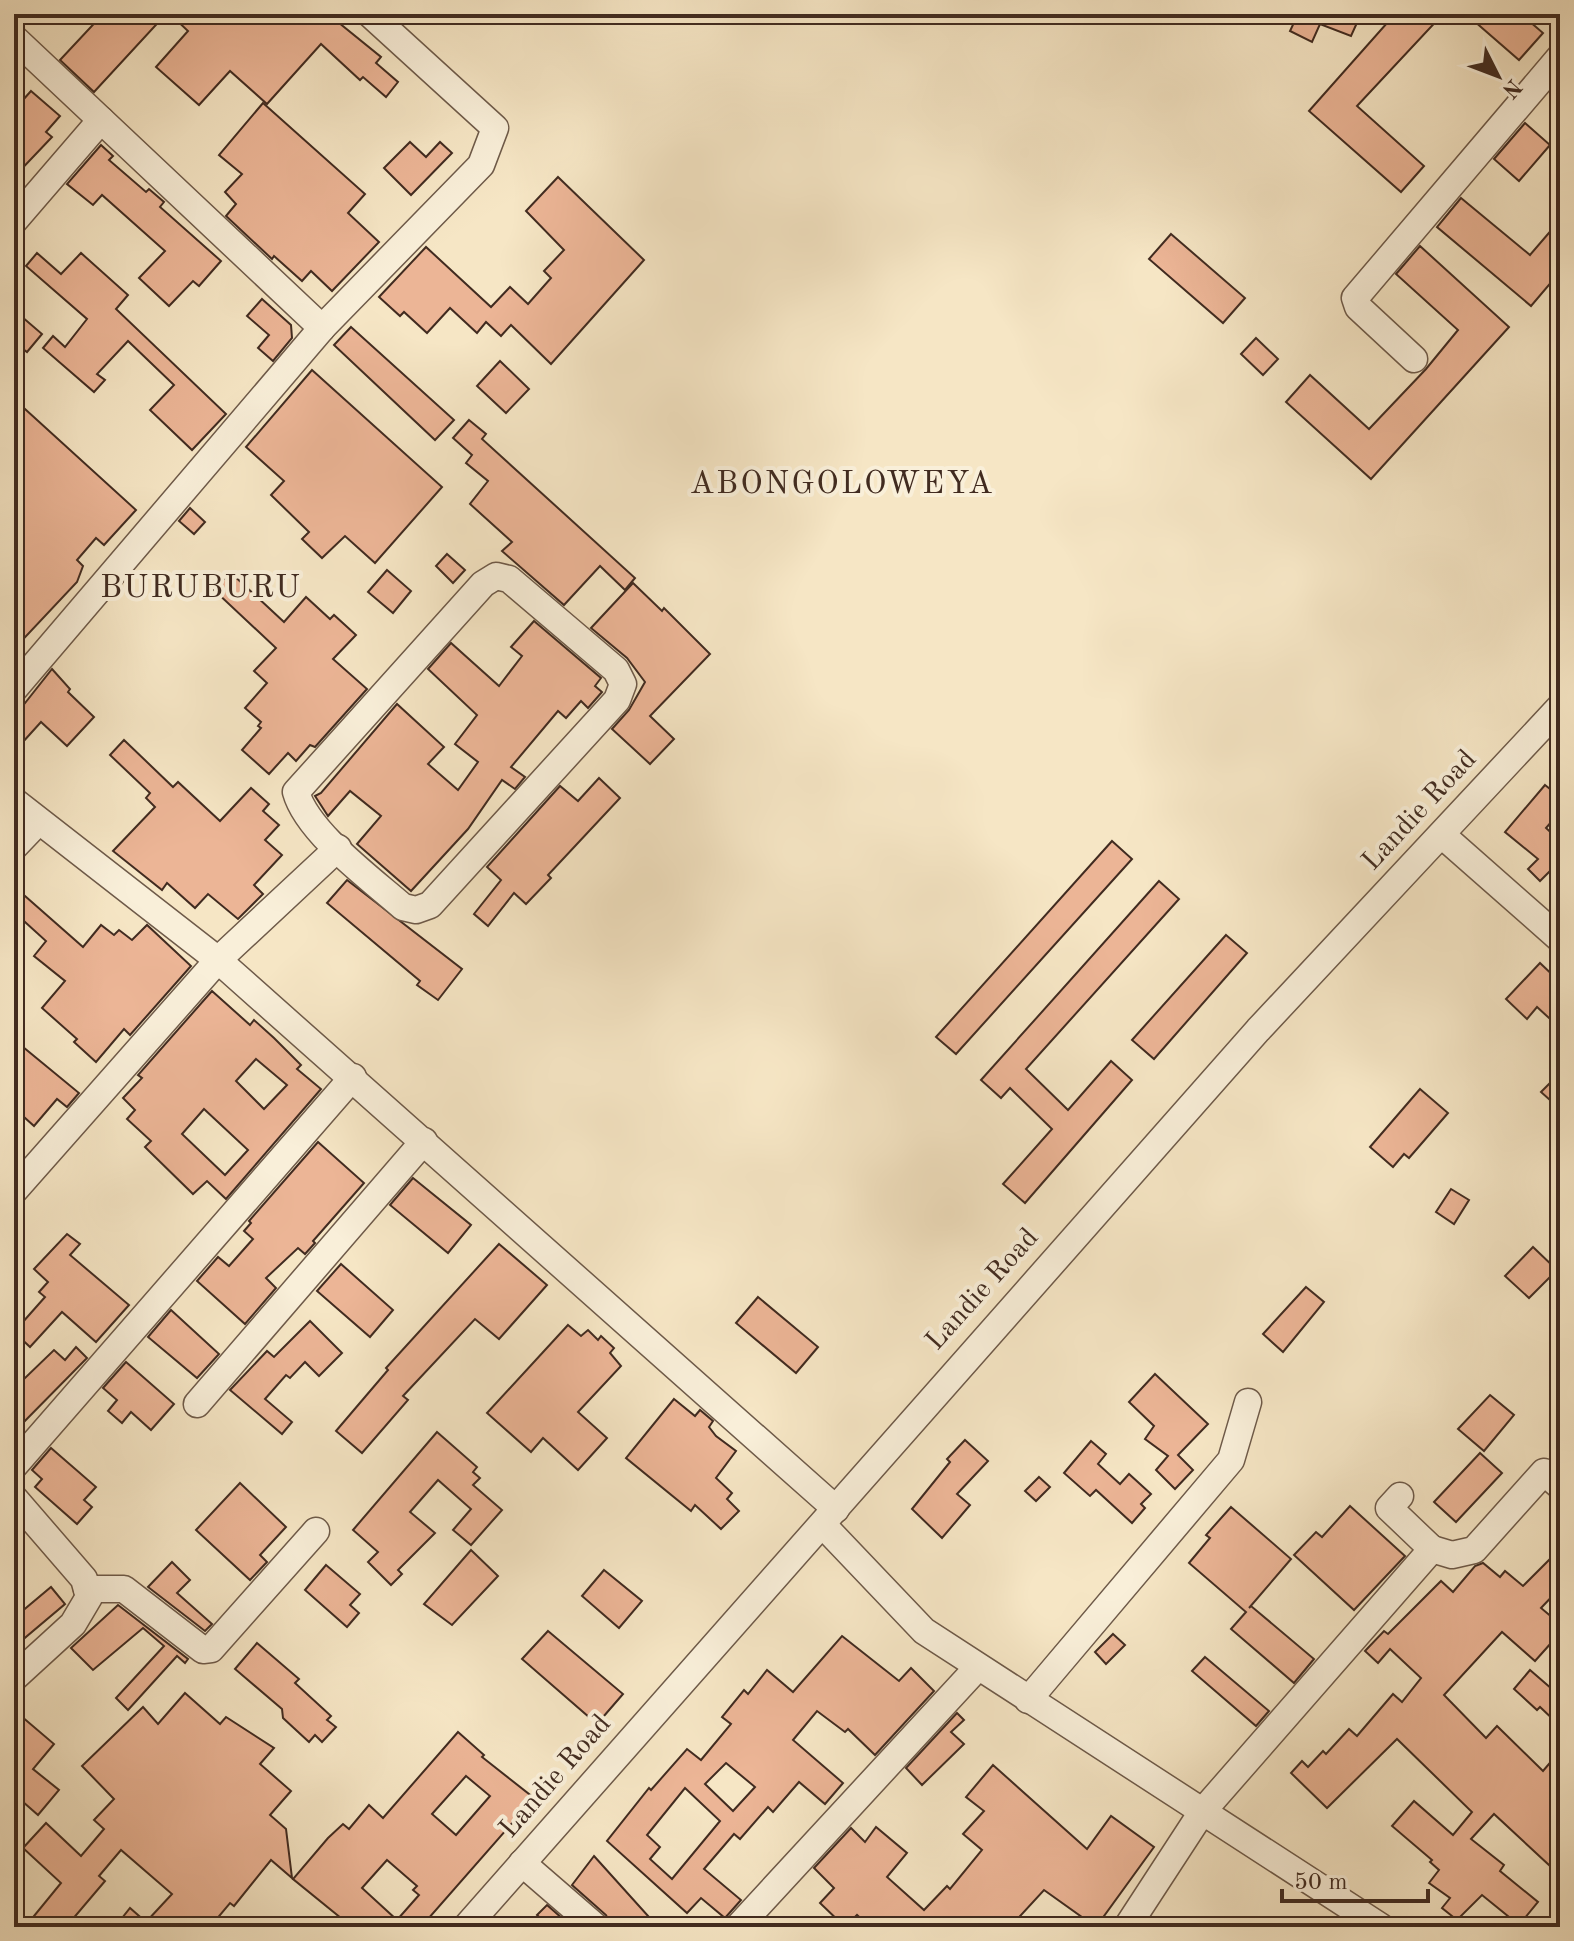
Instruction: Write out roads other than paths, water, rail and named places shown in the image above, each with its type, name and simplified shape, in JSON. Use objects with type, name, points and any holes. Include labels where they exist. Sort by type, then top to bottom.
[{"type":"street","points":[[14,689],[322,328],[481,165],[495,128],[370,14]]},
{"type":"street","points":[[14,38],[322,328]]},
{"type":"street","points":[[1414,359],[1358,307],[1355,298],[1560,57]]},
{"type":"street","points":[[14,221],[101,120]]},
{"type":"street","points":[[496,576],[509,579],[616,670],[623,684],[617,700],[430,905],[416,910],[403,907],[338,848],[300,808],[296,792],[483,584],[496,576]]},
{"type":"street","name":"Landie Road","points":[[466,1927],[1258,1030],[1560,707]]},
{"type":"street","points":[[14,801],[37,823],[218,960],[424,1141],[830,1517],[904,1614],[978,1667],[1375,1925]]},
{"type":"street","points":[[14,847],[37,823]]},
{"type":"street","points":[[1442,835],[1560,939]]},
{"type":"street","points":[[14,1191],[218,960],[338,848]]},
{"type":"street","points":[[14,1466],[353,1077]]},
{"type":"street","points":[[197,1404],[424,1141]]},
{"type":"street","points":[[1028,1700],[1231,1460],[1248,1402]]},
{"type":"street","points":[[1400,1496],[1389,1508],[1432,1549],[1452,1555],[1474,1550],[1555,1471]]},
{"type":"street","points":[[14,1498],[74,1567],[87,1589],[86,1607],[73,1624],[14,1678]]},
{"type":"street","points":[[87,1589],[124,1589],[203,1650],[211,1649],[316,1531]]},
{"type":"street","points":[[1127,1927],[1202,1812],[1432,1549]]},
{"type":"street","points":[[738,1927],[978,1667]]},
{"type":"street","points":[[522,1863],[596,1927]]},
{"type":"district","name":"ABONGOLOWEYA","points":[[842,485]]},
{"type":"district","name":"BURUBURU","points":[[201,589]]}]
